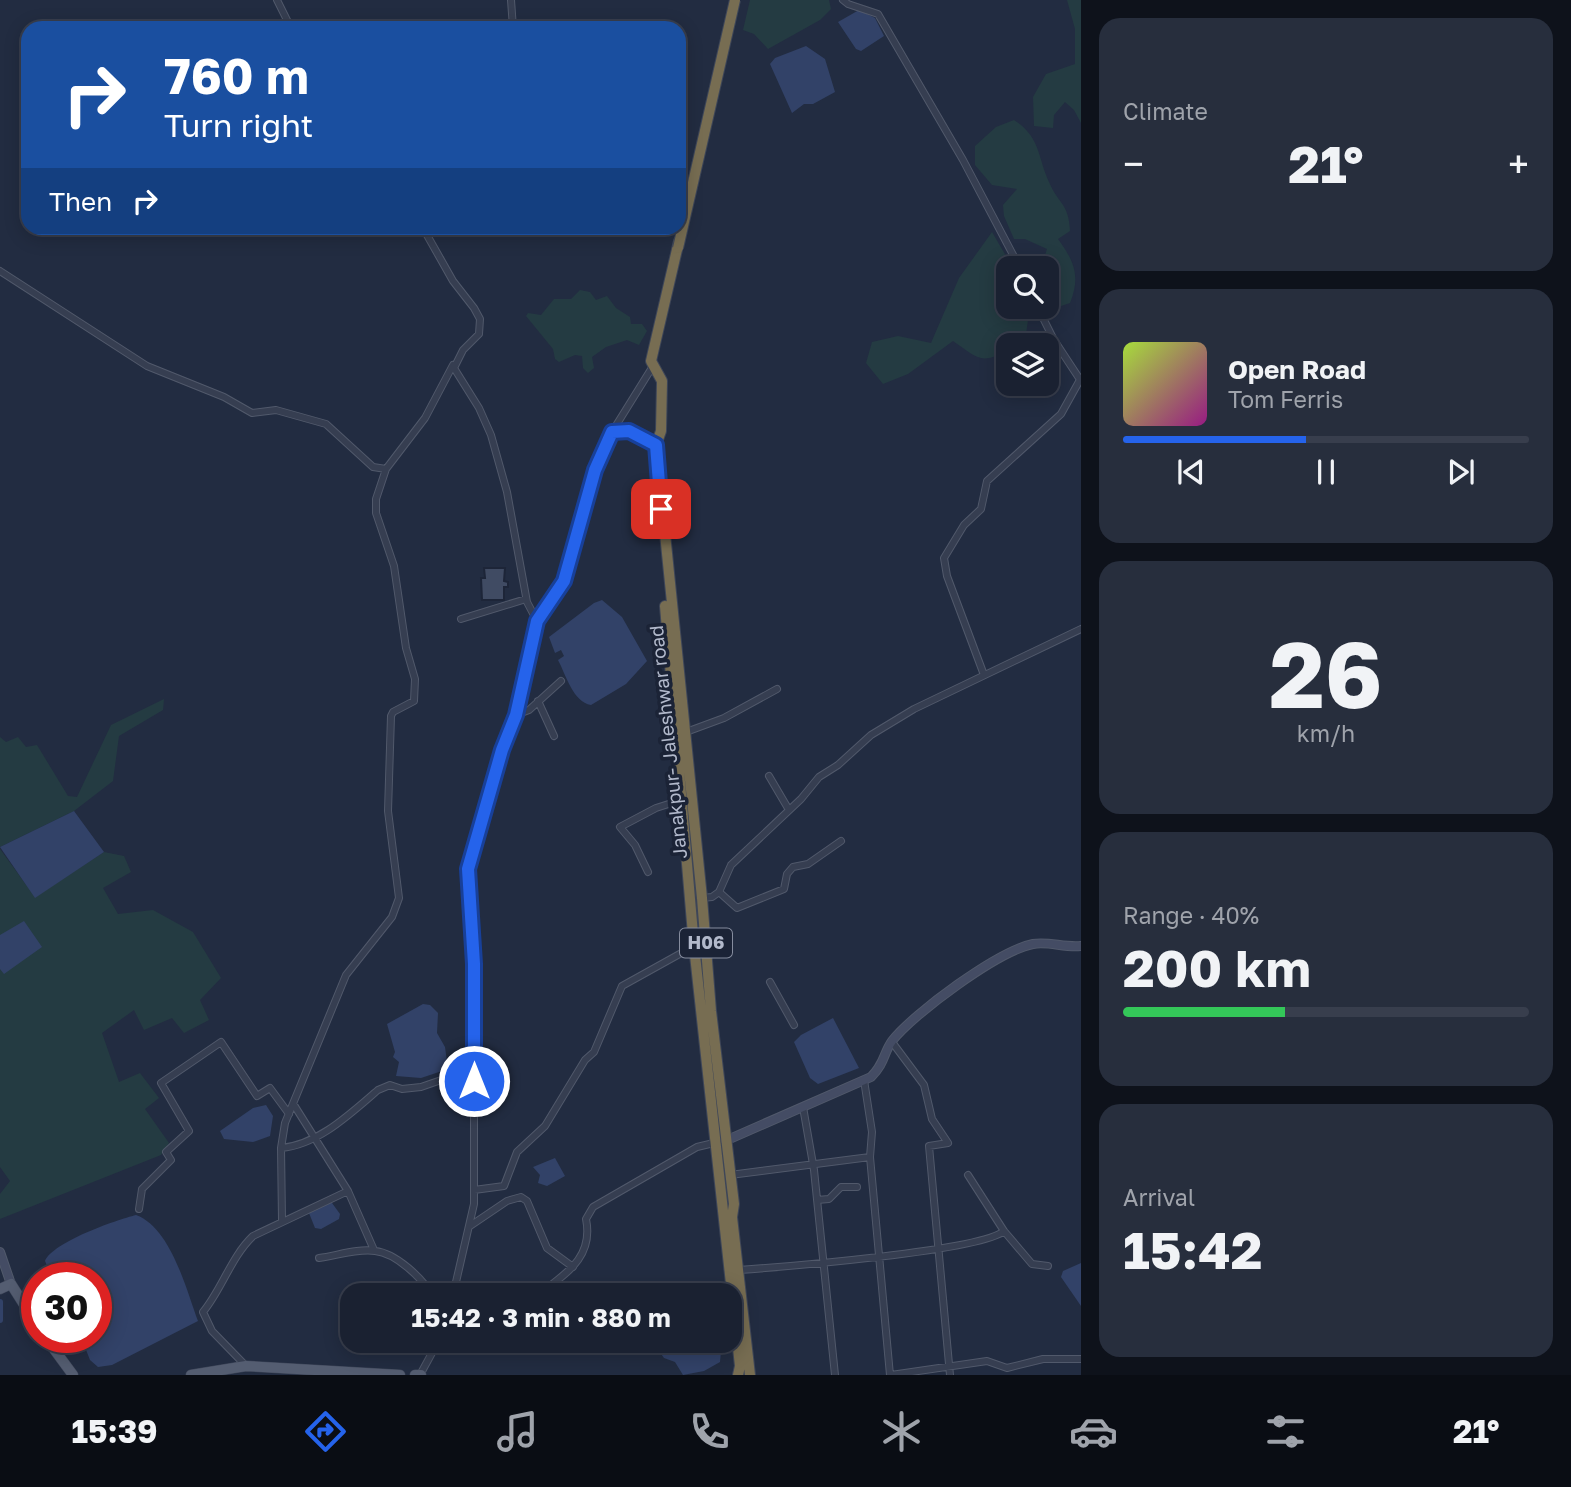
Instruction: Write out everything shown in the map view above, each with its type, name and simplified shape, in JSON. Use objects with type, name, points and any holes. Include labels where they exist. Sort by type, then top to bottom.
[{"type":"highway","name":"Janakpur- Jaleshwar road","points":[[686,213],[733,0]]},
{"type":"highway","name":"Janakpur- Jaleshwar road","points":[[686,212],[733,0]]},
{"type":"highway","name":"Janakpur- Jaleshwar road","points":[[686,213],[706,127]]},
{"type":"highway","name":"Janakpur- Jaleshwar road","points":[[681,235],[678,248],[681,235]]},
{"type":"highway","name":"Janakpur- Jaleshwar road","points":[[681,235],[651,361],[662,381],[661,431],[656,445],[702,898],[720,1142],[730,1175],[734,1204],[732,1217],[750,1375]]},
{"type":"highway","points":[[612,432],[629,431],[656,445]]},
{"type":"highway","name":"H06","points":[[661,509],[657,523],[681,800],[694,946],[720,1142],[740,1366],[738,1375]]},
{"type":"main road","points":[[0,1289],[10,1284],[21,1301]]},
{"type":"main road","points":[[57,1353],[73,1375]]},
{"type":"main road","points":[[191,1375],[246,1366],[292,1371],[400,1375]]},
{"type":"street","points":[[277,0],[288,21]]},
{"type":"street","points":[[512,0],[513,21]]},
{"type":"street","points":[[844,0],[848,5],[878,14],[1014,256]]},
{"type":"street","points":[[282,1220],[281,1148],[289,1114],[346,975],[392,917],[398,898],[388,811],[391,716],[393,712],[414,701],[415,679],[406,648],[394,565],[376,513],[376,499],[386,469],[425,418],[454,363],[479,334],[480,319],[453,281],[427,235]]},
{"type":"street","points":[[0,271],[147,366],[224,397],[252,413],[276,410],[326,424],[373,467],[386,469]]},
{"type":"street","points":[[984,675],[947,576],[944,558],[964,525],[981,509],[987,481],[1003,464],[1055,421],[1069,403],[1081,379],[1054,340],[1044,319]]},
{"type":"street","points":[[454,363],[454,368],[479,408],[491,435],[507,492],[526,598],[537,621]]},
{"type":"street","points":[[456,1283],[470,1226],[474,1190],[474,964],[468,869],[502,750],[516,715],[537,621],[564,581],[595,470],[612,432],[653,366]]},
{"type":"street","points":[[461,619],[526,598]]},
{"type":"street","points":[[702,898],[712,897],[719,892],[731,865],[789,810],[815,781],[871,735],[984,675],[1081,629]]},
{"type":"street","points":[[516,715],[561,681]]},
{"type":"street","points":[[686,733],[724,718],[777,689]]},
{"type":"street","points":[[538,701],[554,736]]},
{"type":"street","points":[[769,776],[789,810]]},
{"type":"street","points":[[648,872],[635,845],[620,827],[656,808],[681,800]]},
{"type":"street","points":[[719,892],[737,908],[778,893],[784,889],[793,867],[808,864],[841,841]]},
{"type":"street","points":[[553,1283],[573,1267],[585,1251],[589,1231],[586,1219],[593,1207],[697,1147],[720,1142],[864,1080],[883,1066],[892,1042],[937,1001],[994,961],[1034,943],[1061,948],[1081,946]]},
{"type":"street","points":[[474,1190],[504,1186],[517,1152],[545,1126],[585,1060],[594,1052],[622,986],[694,946]]},
{"type":"street","points":[[770,982],[794,1025]]},
{"type":"street","points":[[138,1209],[142,1189],[171,1160],[166,1152],[189,1131],[161,1083],[199,1055],[220,1042],[257,1096],[270,1088],[289,1114]]},
{"type":"street","points":[[892,1042],[924,1084],[932,1119],[947,1143],[929,1146],[949,1371]]},
{"type":"street","points":[[281,1148],[295,1147],[316,1136],[378,1090],[390,1085],[402,1089],[447,1078],[453,1084],[474,1081]]},
{"type":"street","points":[[864,1080],[872,1132],[870,1157],[891,1375],[949,1371],[987,1361],[1007,1368],[1043,1359],[1081,1359]]},
{"type":"street","points":[[294,1105],[316,1136],[348,1191],[374,1250]]},
{"type":"street","points":[[803,1107],[813,1164],[821,1261],[835,1375]]},
{"type":"street","points":[[730,1175],[870,1157]]},
{"type":"street","points":[[968,1175],[1004,1231],[1032,1264],[1048,1266]]},
{"type":"street","points":[[817,1200],[829,1199],[841,1187],[857,1187]]},
{"type":"street","points":[[246,1366],[212,1331],[203,1312],[244,1245],[253,1236],[348,1191]]},
{"type":"street","points":[[470,1226],[507,1201],[521,1197],[527,1201],[547,1248],[573,1267]]},
{"type":"street","points":[[739,1270],[940,1250],[996,1238],[1004,1231]]},
{"type":"street","points":[[319,1258],[374,1250],[386,1254],[421,1283]]},
{"type":"street","points":[[0,1252],[10,1284]]},
{"type":"street","points":[[419,1375],[434,1353]]},
{"type":"shaded area","points":[[750,0],[829,0],[831,9],[820,20],[768,49],[754,34],[743,30]]},
{"type":"shaded area","points":[[1067,0],[1081,0],[1081,123],[1074,110],[1065,102],[1054,115],[1053,128],[1034,126],[1033,97],[1046,74],[1075,64],[1075,29]]},
{"type":"shaded area","points":[[1014,120],[1029,134],[1052,189],[1068,215],[1070,231],[1058,239],[1074,269],[1075,285],[1070,303],[1059,307],[1059,256],[1045,256],[1047,249],[1025,239],[1014,239],[1004,216],[1003,205],[1017,189],[992,185],[975,165],[975,146],[996,127]]},
{"type":"shaded area","points":[[992,232],[1006,256],[996,256],[996,319],[1028,319],[1026,333],[996,333],[996,356],[991,358],[979,358],[953,341],[908,374],[883,384],[866,363],[872,342],[898,336],[931,343],[959,278]]},
{"type":"shaded area","points":[[580,290],[590,292],[596,300],[607,296],[616,308],[630,317],[631,324],[642,324],[647,331],[639,345],[627,340],[606,347],[592,357],[594,368],[588,373],[583,368],[582,356],[575,355],[559,362],[555,359],[553,349],[526,316],[528,313],[541,315],[554,299],[571,299]]},
{"type":"shaded area","points":[[164,699],[163,710],[119,736],[113,781],[74,811],[0,847],[0,737],[6,742],[18,737],[26,747],[37,745],[68,796],[77,797],[111,725]]},
{"type":"shaded area","points":[[0,849],[35,897],[104,852],[124,856],[131,872],[103,888],[118,914],[153,910],[193,932],[221,978],[200,1000],[209,1020],[184,1033],[172,1018],[144,1030],[134,1010],[102,1033],[119,1082],[140,1073],[159,1098],[145,1109],[169,1143],[161,1155],[0,1219],[0,1194],[10,1181],[0,1167]]},
{"type":"water","points":[[859,10],[875,18],[884,36],[861,51],[856,49],[838,22]]},
{"type":"water","points":[[806,46],[825,59],[835,92],[813,104],[804,104],[792,113],[770,64],[775,58]]},
{"type":"water","points":[[602,600],[622,617],[647,661],[626,684],[591,705],[579,699],[571,687],[558,660],[564,656],[561,650],[555,653],[549,637],[594,603]]},
{"type":"water","points":[[74,811],[104,852],[35,898],[0,847]]},
{"type":"water","points":[[24,921],[42,947],[4,974],[0,969],[0,935]]},
{"type":"water","points":[[423,1004],[430,1005],[438,1013],[437,1033],[445,1047],[448,1069],[421,1078],[396,1076],[399,1062],[393,1057],[395,1052],[387,1024]]},
{"type":"water","points":[[833,1018],[859,1068],[818,1084],[810,1078],[794,1042],[801,1035]]},
{"type":"water","points":[[266,1105],[273,1116],[270,1136],[253,1142],[224,1139],[220,1131],[253,1108]]},
{"type":"water","points":[[555,1158],[565,1176],[547,1186],[538,1183],[540,1175],[533,1167]]},
{"type":"water","points":[[326,1201],[332,1203],[340,1214],[339,1219],[321,1229],[315,1228],[309,1213]]},
{"type":"water","points":[[136,1215],[148,1222],[159,1233],[176,1261],[198,1321],[112,1365],[98,1367],[87,1353],[112,1353],[112,1262],[45,1261],[60,1246],[101,1227]]},
{"type":"water","points":[[1081,1263],[1081,1306],[1061,1277],[1063,1271]]},
{"type":"water","points":[[660,1353],[721,1353],[720,1362],[704,1371],[683,1375],[675,1362],[664,1358]]},
{"type":"building","points":[[484,568],[505,568],[504,581],[508,582],[508,587],[504,587],[504,600],[482,600],[481,578],[485,578]]},
{"type":"waterway","points":[[0,1302],[0,1320]]},
{"type":"route","points":[[474,1081],[474,964],[468,869],[502,750],[516,715],[537,621],[564,581],[580,533],[595,470],[612,432],[629,431],[656,445],[661,509]]}]
